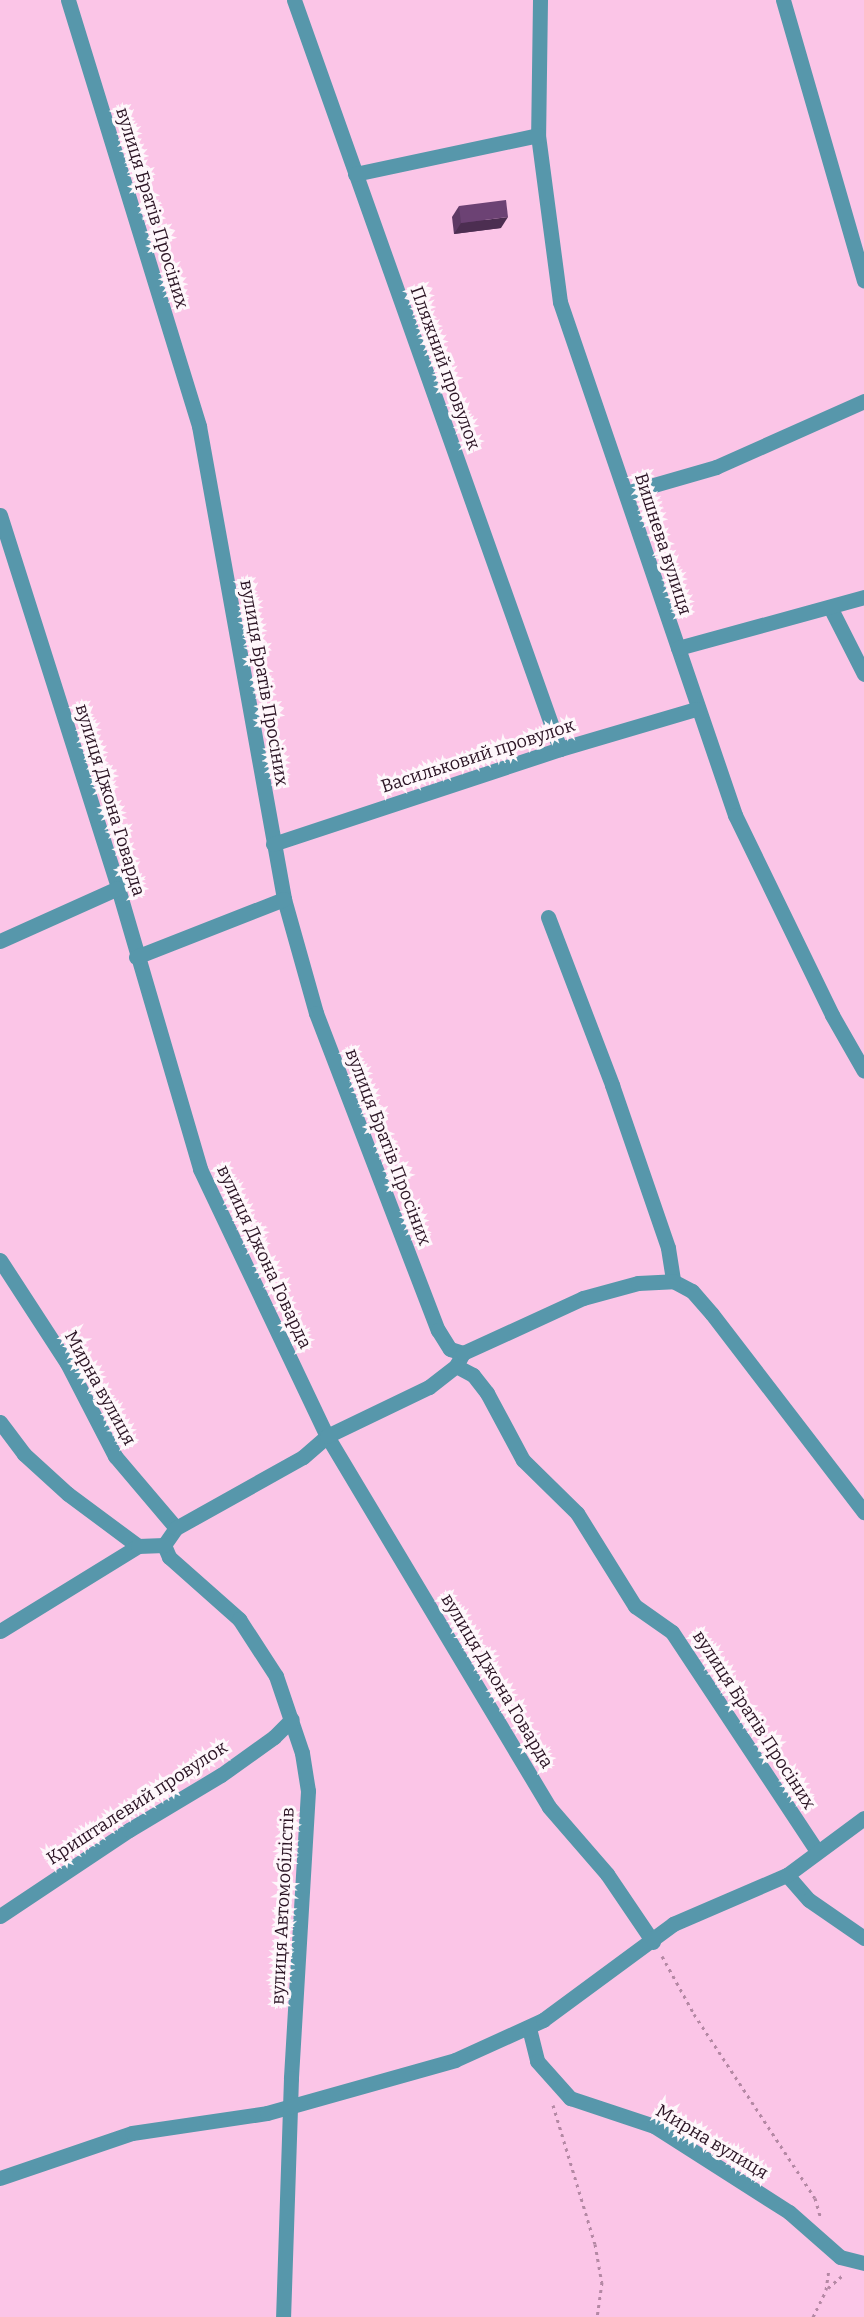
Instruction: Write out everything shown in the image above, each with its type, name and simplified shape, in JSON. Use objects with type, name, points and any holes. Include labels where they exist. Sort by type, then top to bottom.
[{"type":"street","name":"вулиця Братів Просіних","points":[[68,0],[199,426],[284,899],[316,1013],[438,1330],[450,1349],[488,1393],[523,1460],[577,1513],[634,1606],[678,1639],[755,1762],[817,1851]]},
{"type":"street","name":"Пляжний провулок","points":[[294,0],[560,749]]},
{"type":"street","name":"Вишнева вулиця","points":[[540,0],[538,135],[560,302],[678,648],[696,709],[735,815],[832,1015],[864,1071]]},
{"type":"street","points":[[783,0],[864,281]]},
{"type":"street","points":[[355,174],[538,135]]},
{"type":"street","points":[[626,493],[716,466],[864,401]]},
{"type":"street","name":"вулиця Джона Говарда","points":[[0,515],[118,888],[136,957],[200,1169],[327,1436],[549,1807],[608,1874],[653,1942]]},
{"type":"street","points":[[678,648],[864,597]]},
{"type":"street","points":[[830,607],[864,674]]},
{"type":"street","name":"Васильковий провулок","points":[[273,844],[560,749],[696,709]]},
{"type":"street","points":[[0,940],[118,888]]},
{"type":"street","points":[[136,957],[284,899]]},
{"type":"street","points":[[548,917],[668,1248],[673,1281]]},
{"type":"street","name":"Мирна вулиця","points":[[0,1260],[67,1364],[115,1456],[176,1528]]},
{"type":"street","points":[[0,1631],[138,1546],[164,1545],[176,1528],[303,1457],[327,1436],[429,1387],[459,1359],[583,1298],[638,1283],[673,1281],[692,1291],[864,1512]]},
{"type":"street","points":[[0,1422],[24,1454],[54,1481],[138,1546]]},
{"type":"street","name":"вулиця Автомобілістів","points":[[164,1545],[169,1557],[239,1619],[276,1676],[292,1719],[309,1791],[291,2107],[283,2317]]},
{"type":"street","name":"Кришталевий провулок","points":[[0,1916],[129,1830],[221,1775],[274,1737],[292,1719]]},
{"type":"street","points":[[0,2178],[132,2133],[291,2107],[456,2060],[529,2028],[653,1942],[673,1924],[787,1875],[864,1818]]},
{"type":"street","points":[[787,1875],[809,1900],[864,1938]]},
{"type":"street","name":"Мирна вулиця","points":[[529,2028],[537,2061],[570,2098],[654,2126],[789,2212],[840,2257],[864,2263]]},
{"type":"path","points":[[653,1942],[700,2023],[815,2198],[828,2247],[826,2290],[813,2317]]},
{"type":"path","points":[[551,2101],[595,2244],[602,2282],[597,2317]]},
{"type":"building","points":[[506,200],[508,217],[461,223],[459,206]]}]
